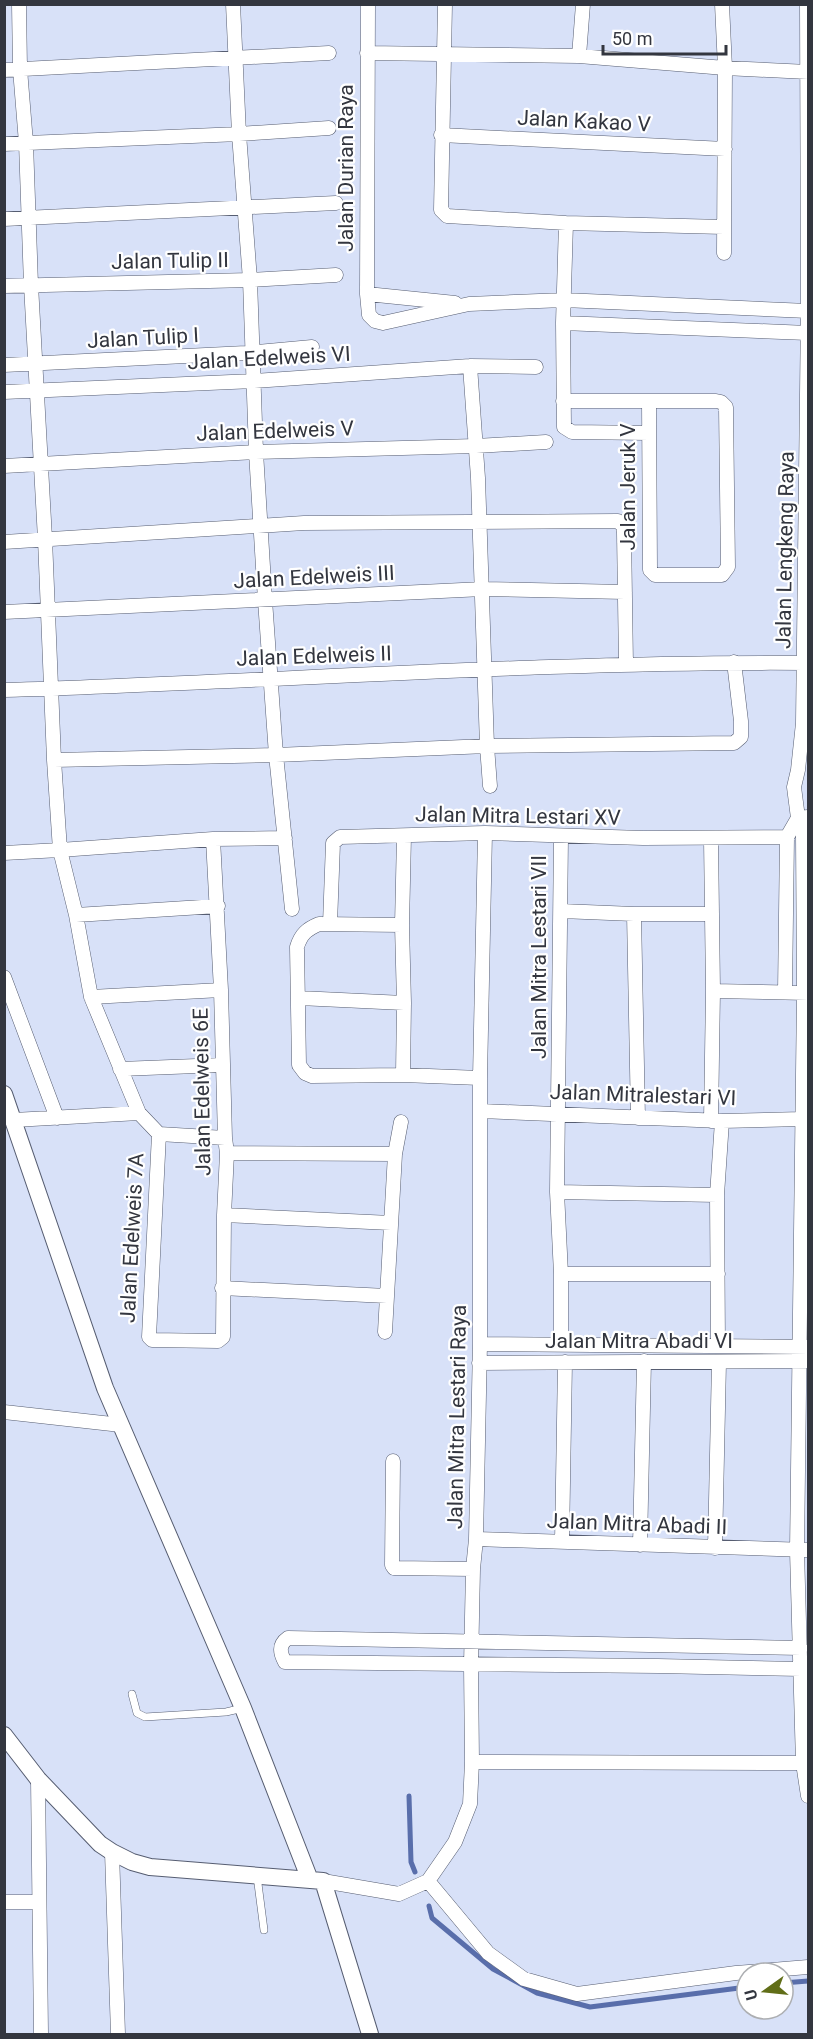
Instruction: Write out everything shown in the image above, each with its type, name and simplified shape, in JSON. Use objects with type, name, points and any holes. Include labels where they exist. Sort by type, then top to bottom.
[{"type":"street","points":[[14,1120],[139,1113],[91,997],[76,915],[60,850],[26,143],[20,69],[19,4]]},
{"type":"street","points":[[233,4],[239,134],[250,280],[256,452],[265,600],[276,755],[292,909]]},
{"type":"street","name":"Jalan Durian Raya","points":[[368,4],[367,294],[369,315],[375,321],[383,323],[469,304]]},
{"type":"street","points":[[445,4],[441,135],[441,210],[443,214],[566,223],[724,227]]},
{"type":"street","points":[[579,56],[583,4]]},
{"type":"street","points":[[722,4],[725,68],[724,253]]},
{"type":"street","points":[[807,4],[808,306]]},
{"type":"street","points":[[4,70],[329,53]]},
{"type":"street","points":[[367,53],[579,56],[725,68],[807,71]]},
{"type":"street","points":[[4,144],[329,128]]},
{"type":"street","name":"Jalan Kakao V","points":[[441,135],[725,149]]},
{"type":"street","points":[[4,219],[336,203]]},
{"type":"street","points":[[566,223],[563,312],[564,427],[572,432],[649,433]]},
{"type":"street","name":"Jalan Tulip II","points":[[4,286],[250,280],[336,275]]},
{"type":"street","points":[[367,294],[563,312],[808,329]]},
{"type":"street","points":[[563,312],[808,311]]},
{"type":"street","name":"Jalan Lengkeng Raya","points":[[808,311],[803,770],[794,787],[795,801],[803,818],[806,993],[802,1119],[803,1550],[801,1648],[805,1669],[803,1763],[808,1796]]},
{"type":"street","points":[[254,367],[312,347]]},
{"type":"street","points":[[4,365],[37,377]]},
{"type":"street","points":[[470,366],[483,590],[483,670],[490,786]]},
{"type":"street","name":"Jalan Edelweis VI","points":[[4,392],[37,377],[254,367],[536,367]]},
{"type":"street","name":"Jalan Tulip I","points":[[37,377],[254,367]]},
{"type":"street","points":[[563,401],[649,401]]},
{"type":"street","name":"Jalan Jeruk V","points":[[649,401],[716,401],[726,407],[728,567],[722,575],[655,575],[650,570],[649,433],[649,401]]},
{"type":"street","name":"Jalan Edelweis V","points":[[4,466],[256,452],[546,442]]},
{"type":"street","points":[[4,542],[304,523],[618,521],[623,526],[624,533],[626,665]]},
{"type":"street","name":"Jalan Edelweis III","points":[[4,612],[483,590],[625,592]]},
{"type":"street","points":[[54,760],[276,755],[487,746],[734,743],[741,737],[735,662]]},
{"type":"street","name":"Jalan Edelweis II","points":[[4,690],[626,665],[805,663]]},
{"type":"street","points":[[785,992],[787,837],[803,818]]},
{"type":"street","name":"Jalan Mitra Lestari XV","points":[[330,924],[333,843],[340,837],[485,833],[561,837],[711,839],[787,837]]},
{"type":"street","name":"Jalan Mitra Lestari Raya","points":[[428,1881],[455,1842],[470,1804],[473,1569],[476,1539],[480,1344],[480,1078],[485,833]]},
{"type":"street","points":[[403,1076],[404,836]]},
{"type":"street","name":"Jalan Mitra Lestari VII","points":[[561,837],[557,1113],[561,1345]]},
{"type":"street","points":[[4,853],[213,839],[285,838]]},
{"type":"street","name":"Jalan Edelweis 6E","points":[[213,839],[218,906],[227,1153],[222,1288],[223,1336],[218,1341]]},
{"type":"street","points":[[711,839],[717,1121],[718,1346]]},
{"type":"street","points":[[76,915],[218,906]]},
{"type":"street","points":[[561,911],[712,914]]},
{"type":"street","points":[[634,914],[638,1118]]},
{"type":"street","points":[[402,925],[319,924],[308,928],[300,937],[297,947],[299,1065],[305,1073],[312,1076],[480,1078]]},
{"type":"street","points":[[4,976],[57,1118]]},
{"type":"street","points":[[91,997],[221,990]]},
{"type":"street","points":[[713,991],[806,993]]},
{"type":"street","points":[[299,998],[404,1003]]},
{"type":"street","points":[[120,1069],[222,1065]]},
{"type":"street","points":[[4,1094],[105,1388],[317,1881],[370,2034]]},
{"type":"street","name":"Jalan Mitralestari VI","points":[[481,1111],[717,1121],[802,1119]]},
{"type":"street","name":"Jalan Edelweis 7A","points":[[139,1113],[159,1134],[148,1337],[152,1340],[218,1341]]},
{"type":"street","points":[[385,1332],[395,1155],[401,1122]]},
{"type":"street","points":[[159,1134],[225,1138]]},
{"type":"street","points":[[227,1153],[395,1155]]},
{"type":"street","points":[[557,1192],[717,1195]]},
{"type":"street","points":[[224,1215],[391,1223]]},
{"type":"street","points":[[561,1274],[718,1274]]},
{"type":"street","points":[[222,1288],[387,1296]]},
{"type":"street","points":[[480,1344],[718,1346],[803,1354]]},
{"type":"street","name":"Jalan Mitra Abadi VI","points":[[479,1363],[719,1362],[803,1354]]},
{"type":"street","points":[[640,1545],[644,1361]]},
{"type":"street","points":[[562,1542],[565,1362]]},
{"type":"street","points":[[715,1548],[719,1362]]},
{"type":"street","points":[[4,1412],[121,1425]]},
{"type":"street","points":[[393,1461],[392,1565],[394,1568],[473,1569]]},
{"type":"street","name":"Jalan Mitra Abadi II","points":[[476,1539],[803,1550]]},
{"type":"street","points":[[801,1648],[288,1638],[282,1642],[280,1648],[285,1662],[805,1669]]},
{"type":"street","points":[[4,1735],[39,1779],[100,1844],[132,1862],[150,1867],[317,1881],[399,1894],[428,1881],[488,1953],[524,1979],[578,1994],[736,1973],[808,1967]]},
{"type":"street","points":[[472,1762],[803,1763]]},
{"type":"street","points":[[39,1779],[38,1902],[41,2034]]},
{"type":"street","points":[[112,1852],[118,2034]]},
{"type":"street","points":[[4,1902],[38,1902]]},
{"type":"lane","points":[[132,1694],[137,1713],[145,1717],[226,1712],[243,1708]]},
{"type":"lane","points":[[257,1876],[264,1930]]},
{"type":"waterway","points":[[409,1796],[411,1862],[415,1872]]},
{"type":"waterway","points":[[429,1906],[432,1918],[493,1969],[537,1993],[590,2007],[735,1989]]},
{"type":"waterway","points":[[795,1982],[808,1981]]}]
